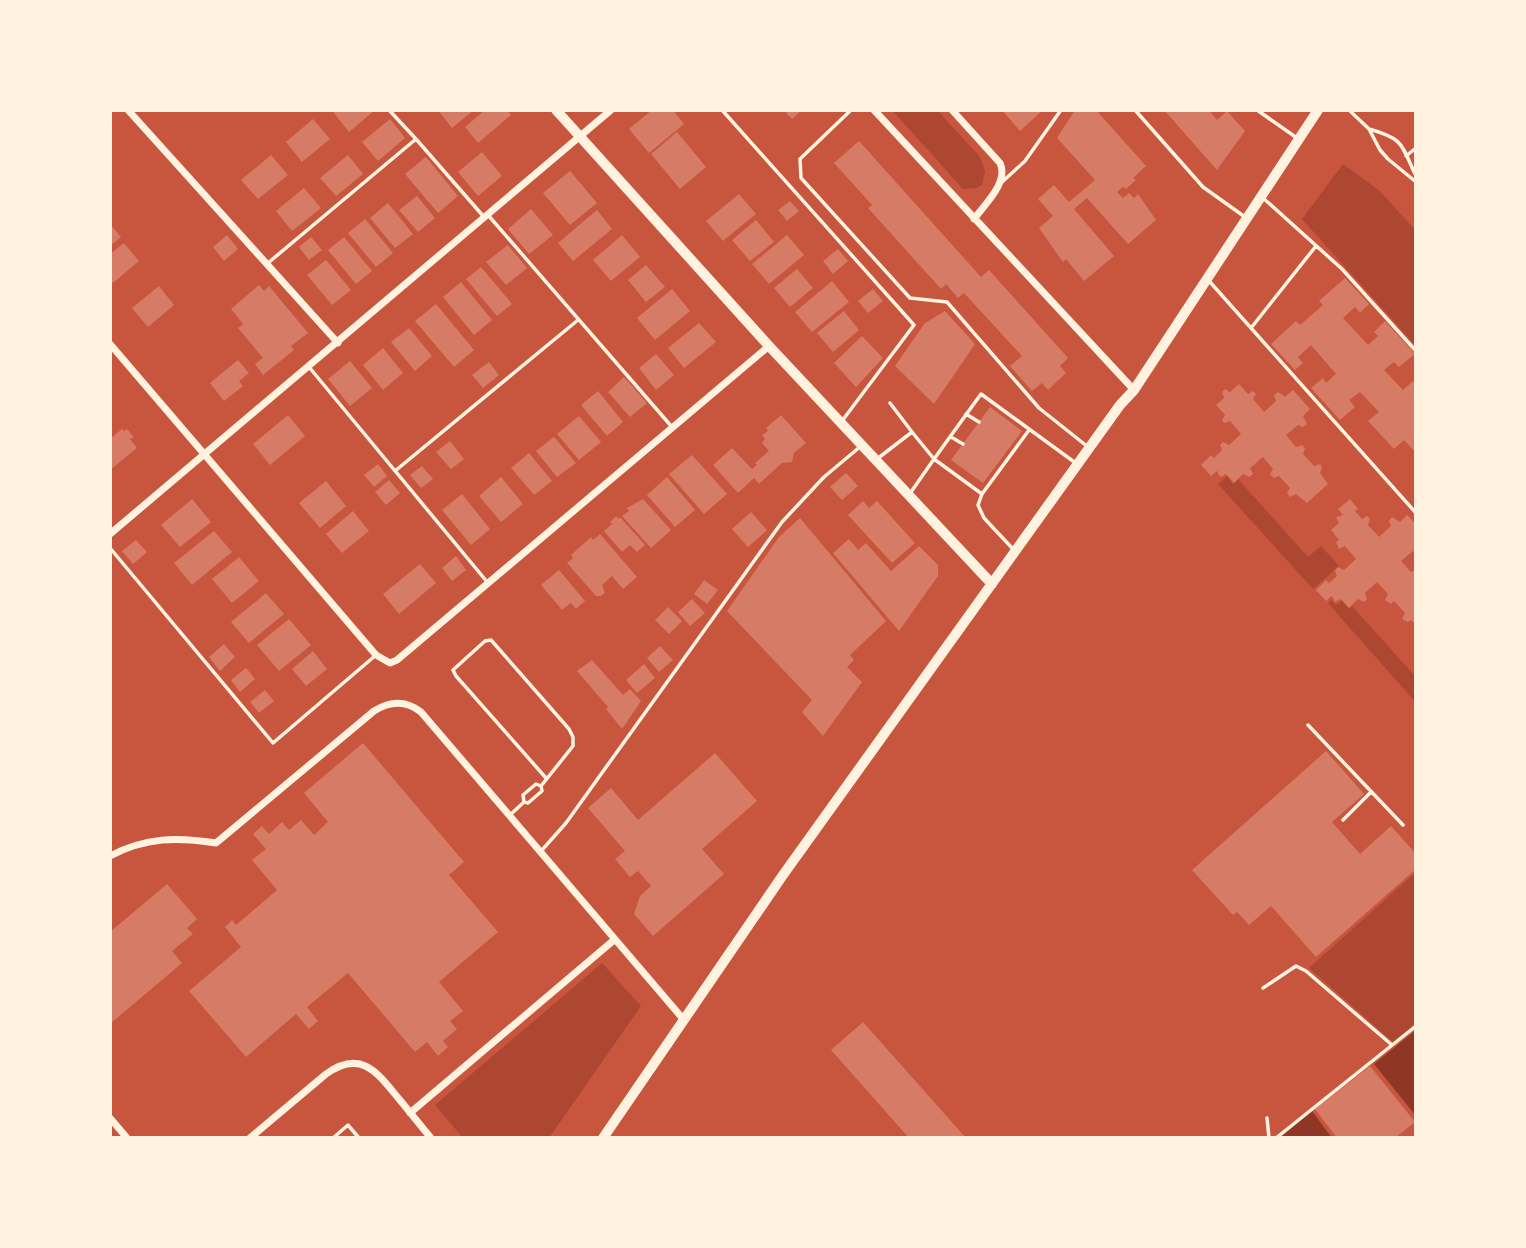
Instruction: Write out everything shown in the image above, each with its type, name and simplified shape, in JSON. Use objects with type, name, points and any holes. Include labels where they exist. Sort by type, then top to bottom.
[{"type":"main road","points":[[556,110],[769,346],[992,584]]},
{"type":"main road","points":[[603,1138],[783,875],[1120,405],[1134,390],[1318,110]]},
{"type":"street","points":[[128,110],[338,343]]},
{"type":"street","points":[[110,534],[611,110]]},
{"type":"street","points":[[874,110],[1134,390]]},
{"type":"street","points":[[952,110],[1003,169],[998,187],[974,219]]},
{"type":"street","points":[[110,344],[376,655],[390,663],[397,660],[769,346]]},
{"type":"street","points":[[110,856],[132,846],[178,837],[216,843],[374,711],[400,703],[421,712],[684,1020]]},
{"type":"street","points":[[410,1113],[614,940]]},
{"type":"street","points":[[250,1138],[326,1074],[335,1068],[353,1063],[376,1070],[431,1138]]},
{"type":"street","points":[[110,1118],[127,1138]]},
{"type":"lane","points":[[389,110],[487,216],[672,427]]},
{"type":"lane","points":[[722,110],[914,325],[841,423]]},
{"type":"lane","points":[[851,110],[800,159],[801,178],[910,298],[947,302],[1039,408],[1090,449]]},
{"type":"lane","points":[[998,187],[1025,161],[1061,110]]},
{"type":"lane","points":[[1135,110],[1203,187],[1246,218]]},
{"type":"lane","points":[[1257,110],[1298,139]]},
{"type":"lane","points":[[1349,110],[1369,129],[1380,150],[1416,182]]},
{"type":"lane","points":[[1369,129],[1392,135],[1401,144],[1416,176]]},
{"type":"lane","points":[[267,264],[416,139]]},
{"type":"lane","points":[[1406,156],[1416,148]]},
{"type":"lane","points":[[1261,197],[1342,270],[1416,352]]},
{"type":"lane","points":[[1251,328],[1316,246]]},
{"type":"lane","points":[[1207,279],[1416,513]]},
{"type":"lane","points":[[395,471],[578,320]]},
{"type":"lane","points":[[309,367],[488,583]]},
{"type":"lane","points":[[908,495],[981,394],[1078,465]]},
{"type":"lane","points":[[890,403],[934,459],[982,494]]},
{"type":"lane","points":[[966,414],[979,422]]},
{"type":"lane","points":[[1015,552],[984,518],[978,505],[998,466],[1029,430]]},
{"type":"lane","points":[[876,460],[912,432]]},
{"type":"lane","points":[[951,437],[963,444]]},
{"type":"lane","points":[[540,852],[573,813],[782,522],[824,477],[862,445]]},
{"type":"lane","points":[[110,548],[273,743],[376,655]]},
{"type":"lane","points":[[509,816],[524,802],[528,803],[542,791],[541,786],[546,778],[573,746],[573,737],[569,729],[491,640],[485,641],[453,670],[546,778]]},
{"type":"lane","points":[[1308,725],[1402,825]]},
{"type":"lane","points":[[524,802],[523,795],[536,784],[541,786]]},
{"type":"lane","points":[[1343,820],[1371,792]]},
{"type":"lane","points":[[333,1138],[348,1125],[359,1138]]},
{"type":"path","points":[[1263,988],[1296,966],[1306,971],[1392,1045]]},
{"type":"path","points":[[1276,1138],[1416,1026]]},
{"type":"path","points":[[1267,1118],[1269,1138]]},
{"type":"shaded area","points":[[892,110],[937,110],[980,157],[985,171],[982,185],[963,189]]},
{"type":"shaded area","points":[[1343,164],[1380,191],[1416,231],[1416,346],[1302,219]]},
{"type":"shaded area","points":[[1227,476],[1233,484],[1238,479],[1308,557],[1321,546],[1339,566],[1313,589],[1218,484]]},
{"type":"shaded area","points":[[1331,600],[1336,605],[1342,601],[1349,608],[1352,606],[1416,677],[1416,703],[1328,603]]},
{"type":"shaded area","points":[[1416,872],[1416,1023],[1393,1042],[1309,968]]},
{"type":"shaded area","points":[[602,963],[641,1006],[549,1138],[463,1138],[435,1105]]},
{"type":"shaded area","points":[[1416,1030],[1416,1116],[1374,1064]]},
{"type":"shaded area","points":[[1312,1111],[1332,1138],[1280,1138]]},
{"type":"building","points":[[375,110],[349,132],[333,112]]},
{"type":"building","points":[[438,110],[474,110],[452,128]]},
{"type":"building","points":[[485,110],[507,110],[511,115],[478,143],[465,127]]},
{"type":"building","points":[[652,110],[673,110],[684,124],[649,153],[629,129]]},
{"type":"building","points":[[789,110],[802,110],[792,119],[786,113]]},
{"type":"building","points":[[1002,110],[1043,110],[1020,131]]},
{"type":"building","points":[[1075,110],[1096,110],[1146,166],[1126,189],[1123,187],[1117,192],[1123,198],[1129,193],[1134,198],[1138,194],[1156,220],[1128,244],[1087,198],[1074,209],[1114,256],[1084,281],[1066,259],[1063,262],[1039,228],[1053,216],[1038,199],[1054,185],[1069,202],[1095,180],[1057,138]]},
{"type":"building","points":[[1164,110],[1209,110],[1217,120],[1227,111],[1245,131],[1217,170]]},
{"type":"building","points":[[313,119],[330,139],[302,162],[286,142]]},
{"type":"building","points":[[390,119],[405,138],[378,161],[362,142]]},
{"type":"building","points":[[677,132],[706,167],[680,189],[651,154]]},
{"type":"building","points":[[859,141],[981,277],[989,270],[1068,358],[1060,366],[1066,373],[1048,390],[1042,383],[1032,391],[1010,366],[1022,356],[964,293],[958,298],[946,284],[941,289],[868,208],[872,205],[834,163]]},
{"type":"building","points":[[482,152],[502,176],[478,196],[458,172]]},
{"type":"building","points":[[271,155],[288,175],[258,199],[241,180]]},
{"type":"building","points":[[348,155],[363,174],[336,196],[320,178]]},
{"type":"building","points":[[426,157],[458,196],[438,213],[405,174]]},
{"type":"building","points":[[570,171],[597,203],[570,225],[543,193]]},
{"type":"building","points":[[304,188],[321,208],[292,231],[276,211]]},
{"type":"building","points":[[739,194],[756,214],[723,241],[706,221]]},
{"type":"building","points":[[417,196],[435,218],[418,232],[399,210]]},
{"type":"building","points":[[790,201],[799,211],[787,221],[778,210]]},
{"type":"building","points":[[388,203],[413,234],[395,248],[370,218]]},
{"type":"building","points":[[531,209],[553,235],[529,254],[508,229]]},
{"type":"building","points":[[597,210],[612,229],[573,261],[558,243]]},
{"type":"building","points":[[365,219],[393,253],[376,267],[348,233]]},
{"type":"building","points":[[756,220],[774,242],[750,261],[732,240]]},
{"type":"building","points":[[110,224],[121,237],[110,246]]},
{"type":"building","points":[[227,235],[238,249],[224,261],[213,247]]},
{"type":"building","points":[[622,235],[640,257],[611,281],[593,260]]},
{"type":"building","points":[[787,235],[804,255],[769,284],[752,264]]},
{"type":"building","points":[[311,237],[322,250],[309,260],[299,247]]},
{"type":"building","points":[[344,237],[372,271],[356,284],[328,250]]},
{"type":"building","points":[[124,243],[139,261],[113,283],[110,279],[110,254]]},
{"type":"building","points":[[508,245],[527,268],[506,285],[486,262]]},
{"type":"building","points":[[838,249],[848,261],[833,274],[823,261]]},
{"type":"building","points":[[326,260],[351,290],[332,305],[307,275]]},
{"type":"building","points":[[646,265],[665,287],[646,302],[628,280]]},
{"type":"building","points":[[481,267],[512,304],[497,316],[466,279]]},
{"type":"building","points":[[797,269],[813,288],[790,307],[774,288]]},
{"type":"building","points":[[1345,278],[1369,304],[1360,313],[1355,307],[1343,318],[1368,345],[1378,336],[1374,332],[1385,321],[1415,354],[1399,367],[1394,362],[1384,370],[1403,390],[1413,381],[1416,384],[1416,453],[1404,440],[1394,449],[1368,421],[1379,412],[1360,392],[1349,400],[1355,407],[1340,420],[1311,388],[1323,378],[1326,383],[1336,374],[1311,345],[1298,357],[1303,363],[1295,370],[1271,344],[1296,321],[1300,325],[1323,305],[1319,301]]},
{"type":"building","points":[[832,281],[849,302],[812,332],[795,312]]},
{"type":"building","points":[[461,282],[492,320],[474,335],[443,297]]},
{"type":"building","points":[[259,285],[264,291],[269,286],[308,333],[291,346],[294,350],[263,375],[255,364],[263,358],[238,328],[243,324],[231,309]]},
{"type":"building","points":[[159,286],[174,305],[148,327],[132,308]]},
{"type":"building","points":[[672,289],[690,311],[655,340],[637,318]]},
{"type":"building","points":[[873,289],[883,301],[868,313],[858,301]]},
{"type":"building","points":[[436,304],[474,350],[454,367],[415,321]]},
{"type":"building","points":[[844,311],[859,330],[833,352],[817,333]]},
{"type":"building","points":[[945,311],[975,344],[934,404],[895,366],[925,323]]},
{"type":"building","points":[[699,323],[716,342],[684,368],[668,348]]},
{"type":"building","points":[[409,328],[432,356],[415,371],[391,342]]},
{"type":"building","points":[[862,336],[883,358],[856,387],[834,363]]},
{"type":"building","points":[[383,348],[403,373],[383,390],[363,365]]},
{"type":"building","points":[[656,354],[674,375],[656,390],[639,368]]},
{"type":"building","points":[[238,360],[249,373],[239,381],[243,386],[224,401],[210,383]]},
{"type":"building","points":[[350,361],[372,388],[350,406],[328,379]]},
{"type":"building","points":[[489,362],[499,375],[483,388],[472,375]]},
{"type":"building","points":[[624,377],[647,403],[630,417],[608,392]]},
{"type":"building","points":[[1239,384],[1248,394],[1253,391],[1256,394],[1253,399],[1264,412],[1276,401],[1274,395],[1278,392],[1285,397],[1293,390],[1310,409],[1303,416],[1307,424],[1303,427],[1298,425],[1286,435],[1296,447],[1302,445],[1305,448],[1303,454],[1314,466],[1320,464],[1320,473],[1328,484],[1307,503],[1296,494],[1290,497],[1287,493],[1290,488],[1279,476],[1274,478],[1270,474],[1273,469],[1263,457],[1250,468],[1253,474],[1249,477],[1243,474],[1234,483],[1226,474],[1220,477],[1217,471],[1211,476],[1201,465],[1211,455],[1214,458],[1222,450],[1220,445],[1223,442],[1229,445],[1241,434],[1230,421],[1224,423],[1222,420],[1225,415],[1216,405],[1224,398],[1222,392],[1225,389],[1230,392]]},
{"type":"building","points":[[598,391],[623,422],[607,436],[581,405]]},
{"type":"building","points":[[990,407],[1022,431],[983,483],[951,460]]},
{"type":"building","points":[[288,415],[305,436],[270,465],[253,444]]},
{"type":"building","points":[[781,415],[806,443],[794,453],[792,462],[782,463],[759,484],[754,478],[738,493],[713,465],[732,448],[752,469],[769,451],[762,443],[765,439],[762,435]]},
{"type":"building","points":[[579,416],[601,442],[579,460],[557,434]]},
{"type":"building","points":[[122,429],[127,429],[134,437],[130,439],[137,448],[110,470],[110,439]]},
{"type":"building","points":[[554,437],[576,463],[557,477],[536,451]]},
{"type":"building","points":[[450,441],[464,459],[451,469],[436,452]]},
{"type":"building","points":[[529,453],[552,481],[534,495],[511,468]]},
{"type":"building","points":[[692,455],[727,494],[704,514],[669,474]]},
{"type":"building","points":[[378,464],[387,476],[374,487],[364,475]]},
{"type":"building","points":[[422,466],[433,479],[421,488],[410,475]]},
{"type":"building","points":[[846,473],[858,486],[842,500],[830,487]]},
{"type":"building","points":[[501,477],[523,504],[501,522],[479,496]]},
{"type":"building","points":[[667,477],[695,510],[675,527],[647,495]]},
{"type":"building","points":[[389,480],[400,493],[386,505],[375,492]]},
{"type":"building","points":[[326,481],[346,506],[320,528],[299,503]]},
{"type":"building","points":[[462,494],[490,529],[471,545],[442,510]]},
{"type":"building","points":[[192,499],[211,522],[180,547],[161,525]]},
{"type":"building","points":[[643,499],[671,530],[651,548],[622,516],[629,511],[627,508]]},
{"type":"building","points":[[1350,499],[1362,519],[1367,516],[1370,519],[1368,525],[1379,537],[1391,526],[1389,521],[1392,517],[1400,522],[1407,515],[1416,524],[1416,554],[1413,551],[1401,561],[1411,572],[1416,570],[1414,623],[1402,619],[1405,613],[1394,601],[1391,604],[1385,600],[1388,594],[1377,582],[1365,593],[1367,599],[1364,602],[1358,599],[1349,608],[1341,599],[1335,602],[1332,596],[1326,601],[1316,590],[1326,580],[1329,583],[1337,576],[1335,570],[1338,567],[1344,570],[1356,559],[1345,546],[1339,549],[1336,542],[1339,540],[1331,530],[1339,523],[1336,517],[1343,515],[1338,509]]},
{"type":"building","points":[[863,501],[869,508],[877,501],[915,543],[892,563],[848,515]]},
{"type":"building","points":[[353,511],[369,531],[342,553],[326,534]]},
{"type":"building","points":[[751,512],[767,530],[748,547],[732,529]]},
{"type":"building","points":[[616,516],[619,519],[620,517],[645,545],[637,552],[630,545],[622,552],[604,531]]},
{"type":"building","points":[[800,518],[886,621],[850,655],[854,660],[847,667],[862,682],[823,736],[802,712],[812,700],[727,611],[779,537]]},
{"type":"building","points":[[214,531],[232,552],[192,585],[174,563]]},
{"type":"building","points":[[600,534],[637,577],[623,589],[612,576],[602,585],[605,593],[596,596],[567,563],[573,558],[571,555],[591,537],[593,540]]},
{"type":"building","points":[[849,539],[858,550],[866,543],[891,571],[919,546],[938,565],[938,576],[899,631],[833,553]]},
{"type":"building","points":[[136,540],[147,552],[133,564],[122,551]]},
{"type":"building","points":[[456,556],[466,570],[452,581],[442,568]]},
{"type":"building","points":[[239,557],[259,581],[232,603],[212,579]]},
{"type":"building","points":[[420,564],[436,583],[399,614],[383,594]]},
{"type":"building","points":[[559,570],[585,601],[576,609],[571,603],[562,610],[541,585]]},
{"type":"building","points":[[704,580],[718,590],[707,604],[694,594]]},
{"type":"building","points":[[266,593],[284,614],[249,643],[231,622]]},
{"type":"building","points":[[692,599],[705,613],[690,626],[678,612]]},
{"type":"building","points":[[668,607],[682,621],[669,634],[655,620]]},
{"type":"building","points":[[289,619],[311,645],[279,671],[257,645]]},
{"type":"building","points":[[224,644],[235,657],[220,671],[209,657]]},
{"type":"building","points":[[660,646],[673,660],[659,672],[647,658]]},
{"type":"building","points":[[313,651],[327,669],[306,686],[292,669]]},
{"type":"building","points":[[592,660],[623,695],[630,689],[641,701],[622,729],[606,709],[608,707],[577,671]]},
{"type":"building","points":[[644,664],[655,678],[637,693],[626,680]]},
{"type":"building","points":[[246,668],[255,679],[240,692],[231,680]]},
{"type":"building","points":[[265,690],[274,701],[259,713],[250,702]]},
{"type":"building","points":[[363,743],[464,862],[449,875],[498,932],[439,982],[463,1011],[450,1021],[457,1029],[443,1041],[448,1047],[438,1056],[427,1042],[415,1052],[348,973],[307,1007],[318,1021],[309,1029],[296,1014],[246,1057],[189,991],[241,947],[225,927],[232,920],[236,925],[277,890],[252,860],[266,849],[253,834],[262,826],[269,834],[282,822],[289,830],[301,820],[314,835],[328,822],[304,793]]},
{"type":"building","points":[[1326,751],[1364,794],[1332,822],[1360,854],[1391,826],[1416,854],[1416,869],[1316,957],[1271,906],[1249,925],[1237,912],[1233,915],[1192,870]]},
{"type":"building","points":[[715,753],[757,801],[702,849],[724,874],[653,936],[634,914],[640,896],[651,886],[638,871],[630,877],[615,859],[625,851],[588,808],[611,788],[638,820]]},
{"type":"building","points":[[167,884],[197,919],[187,928],[193,934],[172,951],[182,963],[110,1024],[110,932]]},
{"type":"building","points":[[863,1022],[966,1138],[909,1138],[831,1050]]},
{"type":"building","points":[[1370,1066],[1415,1122],[1395,1138],[1337,1138],[1315,1109]]}]
